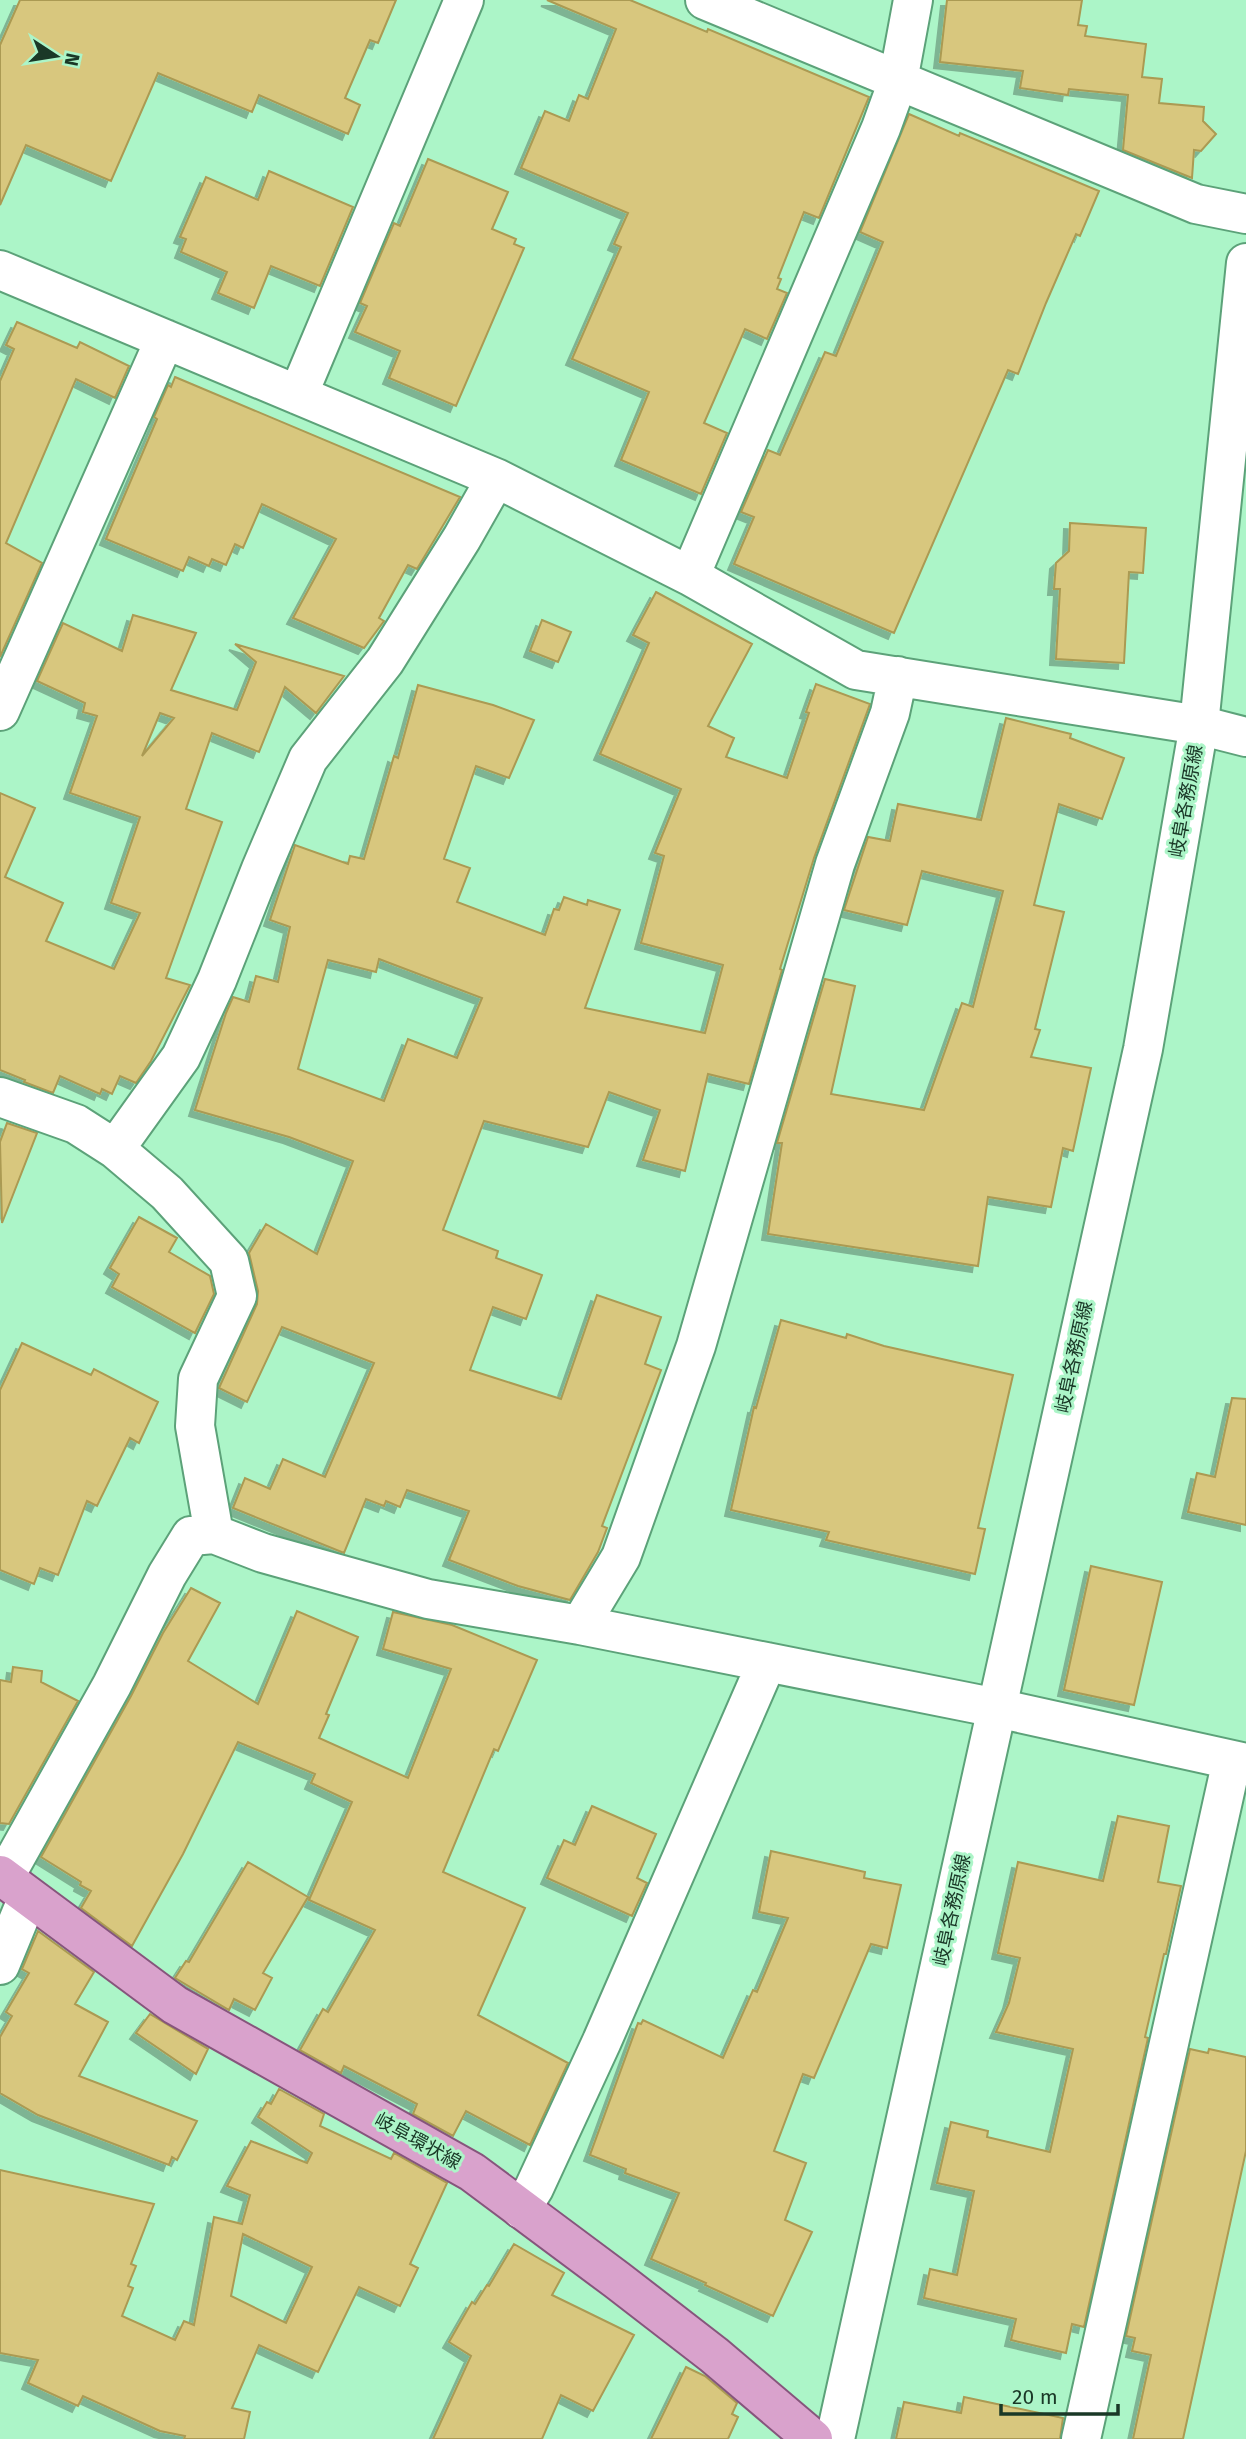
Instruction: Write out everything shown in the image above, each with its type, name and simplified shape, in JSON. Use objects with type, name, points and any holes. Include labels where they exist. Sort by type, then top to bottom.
[{"type":"main road","name":"岐阜環状線","points":[[11,1884],[175,2005],[472,2172],[713,2355],[813,2439]]},
{"type":"street","points":[[298,395],[464,0]]},
{"type":"street","points":[[705,0],[1196,204],[1246,214]]},
{"type":"street","points":[[690,576],[881,128],[898,81],[913,0]]},
{"type":"street","name":"岐阜各務原線","points":[[835,2439],[1143,1049],[1199,725],[1246,263]]},
{"type":"street","points":[[0,270],[496,478],[690,576],[856,670],[1199,725],[1246,737]]},
{"type":"street","points":[[0,711],[165,339]]},
{"type":"street","points":[[115,1149],[181,1057],[217,980],[308,759],[385,661],[496,478]]},
{"type":"street","points":[[580,1625],[621,1557],[696,1346],[835,864],[890,713],[898,677]]},
{"type":"street","points":[[0,1097],[76,1124],[115,1149],[167,1193],[229,1261],[237,1296],[198,1379],[195,1426],[214,1534]]},
{"type":"street","points":[[0,1965],[11,1884],[167,1576],[191,1536],[214,1534],[263,1553],[428,1599],[580,1625],[997,1708],[1239,1762],[1081,2439]]},
{"type":"street","points":[[521,2209],[534,2188],[602,2041],[766,1662]]},
{"type":"building","points":[[20,0],[396,0],[378,43],[370,40],[345,98],[360,105],[348,134],[259,95],[252,112],[158,73],[111,181],[26,145],[0,205],[0,45]]},
{"type":"building","points":[[547,0],[630,0],[707,32],[708,29],[869,97],[819,218],[804,212],[778,278],[781,279],[777,289],[787,293],[767,339],[745,329],[704,423],[727,433],[701,494],[621,460],[649,392],[572,359],[621,247],[614,244],[628,213],[521,168],[545,111],[569,121],[579,95],[588,99],[616,29]]},
{"type":"building","points":[[947,0],[1082,0],[1078,25],[1087,26],[1085,36],[1146,44],[1142,77],[1162,79],[1159,103],[1204,107],[1203,121],[1216,134],[1201,151],[1194,150],[1192,178],[1123,150],[1128,95],[1069,89],[1068,95],[1020,88],[1023,71],[940,62]]},
{"type":"building","points":[[909,114],[1099,191],[1080,236],[1076,234],[1018,374],[1008,370],[894,633],[734,564],[754,517],[741,512],[768,450],[780,455],[825,352],[836,356],[883,242],[860,232]]},
{"type":"building","points":[[428,159],[508,192],[492,229],[516,239],[514,244],[524,248],[456,406],[389,378],[400,351],[355,332],[367,306],[360,303],[394,223],[400,226]]},
{"type":"building","points":[[269,171],[353,207],[320,286],[271,266],[254,308],[218,293],[227,272],[181,252],[186,239],[180,237],[206,177],[258,200]]},
{"type":"building","points":[[17,322],[77,348],[80,342],[129,366],[115,398],[76,379],[6,543],[42,563],[0,657],[0,381],[14,349],[6,345]]},
{"type":"building","points":[[175,377],[460,497],[417,569],[408,565],[379,618],[384,621],[364,648],[293,618],[336,539],[262,504],[243,548],[235,544],[226,565],[212,559],[209,566],[189,557],[183,571],[106,539],[157,419],[154,417],[168,385],[171,387]]},
{"type":"building","points":[[1070,523],[1146,528],[1143,573],[1129,572],[1124,663],[1056,659],[1060,589],[1054,589],[1056,563],[1069,551]]},
{"type":"building","points":[[656,592],[752,644],[708,726],[734,738],[726,757],[787,778],[816,684],[870,704],[814,858],[749,1084],[708,1074],[685,1171],[643,1160],[660,1110],[609,1092],[588,1147],[484,1121],[443,1230],[498,1251],[496,1258],[542,1275],[526,1319],[493,1307],[470,1370],[561,1399],[597,1295],[661,1317],[645,1364],[661,1370],[602,1526],[607,1528],[598,1552],[570,1600],[518,1586],[449,1560],[469,1511],[407,1490],[400,1507],[386,1501],[384,1506],[366,1499],[344,1553],[233,1508],[245,1478],[270,1489],[283,1459],[325,1477],[374,1363],[282,1327],[247,1402],[219,1388],[257,1304],[258,1291],[249,1253],[266,1224],[317,1254],[353,1161],[289,1137],[195,1110],[233,997],[249,1002],[256,976],[278,982],[290,927],[270,920],[295,845],[348,864],[350,856],[364,859],[394,756],[398,758],[418,685],[493,705],[534,720],[509,778],[476,766],[444,859],[470,868],[457,902],[545,935],[554,909],[559,910],[564,897],[587,905],[588,900],[620,910],[585,1008],[705,1033],[723,965],[641,943],[664,856],[655,853],[681,789],[600,754],[649,643],[633,635]],"holes":[[[379,959],[482,998],[457,1058],[408,1039],[384,1101],[298,1069],[328,960],[376,972]]]},
{"type":"building","points":[[133,615],[196,633],[171,690],[237,710],[256,662],[235,644],[344,676],[316,713],[285,687],[259,752],[212,733],[186,809],[222,822],[166,978],[190,985],[151,1061],[136,1083],[120,1076],[112,1094],[102,1089],[100,1094],[60,1076],[53,1093],[0,1070],[0,793],[35,808],[5,877],[63,903],[46,941],[114,969],[140,913],[111,903],[140,817],[70,793],[97,716],[83,712],[85,703],[37,681],[63,623],[122,651]],"holes":[[[160,713],[174,718],[142,756]]]},
{"type":"building","points":[[542,620],[571,632],[558,662],[530,651]]},
{"type":"building","points":[[1006,718],[1071,734],[1070,738],[1124,758],[1102,819],[1059,804],[1034,905],[1064,912],[1035,1029],[1040,1030],[1031,1057],[1091,1068],[1073,1151],[1063,1148],[1051,1207],[988,1197],[978,1266],[768,1234],[782,1143],[777,1143],[825,979],[855,986],[831,1094],[924,1110],[962,1003],[973,1007],[1003,891],[922,871],[907,925],[844,910],[868,837],[890,841],[898,804],[981,820]]},
{"type":"building","points":[[7,1123],[37,1133],[2,1223],[0,1142]]},
{"type":"building","points":[[139,1217],[177,1238],[169,1252],[210,1276],[214,1294],[195,1333],[112,1287],[119,1274],[110,1268]]},
{"type":"building","points":[[781,1320],[846,1338],[847,1334],[884,1346],[1013,1375],[978,1528],[985,1529],[975,1574],[826,1540],[829,1532],[731,1510],[754,1407],[756,1408]]},
{"type":"building","points":[[22,1343],[91,1375],[94,1369],[158,1402],[139,1443],[130,1438],[97,1506],[87,1501],[58,1575],[40,1568],[34,1584],[0,1570],[0,1390]]},
{"type":"building","points":[[1232,1398],[1246,1399],[1246,1525],[1188,1512],[1197,1473],[1215,1477]]},
{"type":"building","points":[[1091,1566],[1162,1582],[1134,1705],[1064,1690]]},
{"type":"building","points":[[191,1588],[220,1603],[188,1661],[258,1704],[297,1611],[358,1637],[326,1714],[329,1715],[319,1738],[408,1778],[451,1669],[383,1649],[393,1612],[452,1625],[537,1660],[498,1751],[494,1749],[443,1872],[525,1908],[478,2015],[568,2063],[530,2145],[466,2111],[453,2136],[413,2114],[417,2104],[344,2066],[341,2073],[300,2050],[323,2009],[328,2012],[375,1930],[309,1900],[352,1802],[311,1783],[315,1774],[238,1742],[183,1854],[132,1946],[81,1908],[91,1891],[41,1857],[163,1633]]},
{"type":"building","points":[[13,1667],[42,1671],[41,1682],[78,1701],[9,1824],[0,1823],[0,1680],[11,1682]]},
{"type":"building","points":[[592,1806],[656,1834],[637,1878],[647,1883],[632,1916],[547,1878],[564,1840],[575,1845]]},
{"type":"building","points":[[1118,1816],[1169,1826],[1158,1882],[1181,1886],[1145,2037],[1148,2038],[1084,2327],[1072,2324],[1066,2353],[1011,2340],[1016,2319],[924,2298],[930,2269],[957,2275],[974,2191],[937,2183],[951,2122],[988,2131],[987,2137],[1050,2152],[1073,2049],[996,2032],[1009,2003],[1020,1958],[998,1953],[1018,1862],[1103,1881]]},
{"type":"building","points":[[771,1851],[865,1872],[864,1878],[901,1885],[887,1948],[871,1944],[814,2078],[803,2074],[774,2151],[806,2163],[785,2220],[812,2232],[773,2316],[651,2259],[679,2193],[625,2173],[626,2169],[590,2155],[638,2023],[641,2024],[643,2020],[723,2058],[753,1990],[757,1992],[788,1918],[759,1912]]},
{"type":"building","points":[[248,1862],[308,1897],[263,1973],[272,1978],[255,2010],[234,1999],[229,2010],[175,1978],[186,1961],[189,1962]]},
{"type":"building","points":[[38,1931],[94,1972],[75,2004],[108,2022],[79,2076],[197,2121],[177,2160],[172,2157],[169,2165],[38,2115],[0,2093],[0,2037],[12,2016],[6,2012],[29,1973],[22,1969]]},
{"type":"building","points":[[150,2014],[208,2049],[196,2074],[136,2033]]},
{"type":"building","points":[[1190,2049],[1208,2053],[1209,2049],[1246,2057],[1246,2151],[1183,2439],[1133,2439],[1151,2355],[1132,2351],[1135,2338],[1126,2336]]},
{"type":"building","points":[[279,2089],[324,2114],[320,2126],[391,2159],[394,2153],[447,2183],[410,2264],[418,2268],[400,2306],[359,2287],[318,2372],[259,2345],[232,2408],[250,2412],[244,2439],[184,2439],[185,2436],[160,2431],[83,2396],[78,2406],[28,2383],[38,2360],[0,2353],[0,2170],[154,2204],[131,2264],[136,2266],[128,2286],[133,2288],[122,2316],[175,2340],[184,2321],[194,2325],[214,2217],[242,2224],[250,2195],[227,2186],[251,2141],[307,2163],[312,2153],[258,2117],[267,2102],[271,2104]],"holes":[[[243,2234],[312,2267],[286,2323],[231,2296]]]},
{"type":"building","points":[[514,2244],[564,2273],[552,2295],[634,2335],[593,2411],[561,2395],[542,2439],[433,2439],[471,2356],[449,2342],[472,2302],[475,2304],[487,2285],[489,2286]]},
{"type":"building","points":[[686,2367],[705,2376],[737,2403],[732,2414],[738,2417],[728,2439],[651,2439]]},
{"type":"building","points":[[964,2397],[1063,2418],[1060,2439],[896,2439],[904,2402],[961,2413]]}]
